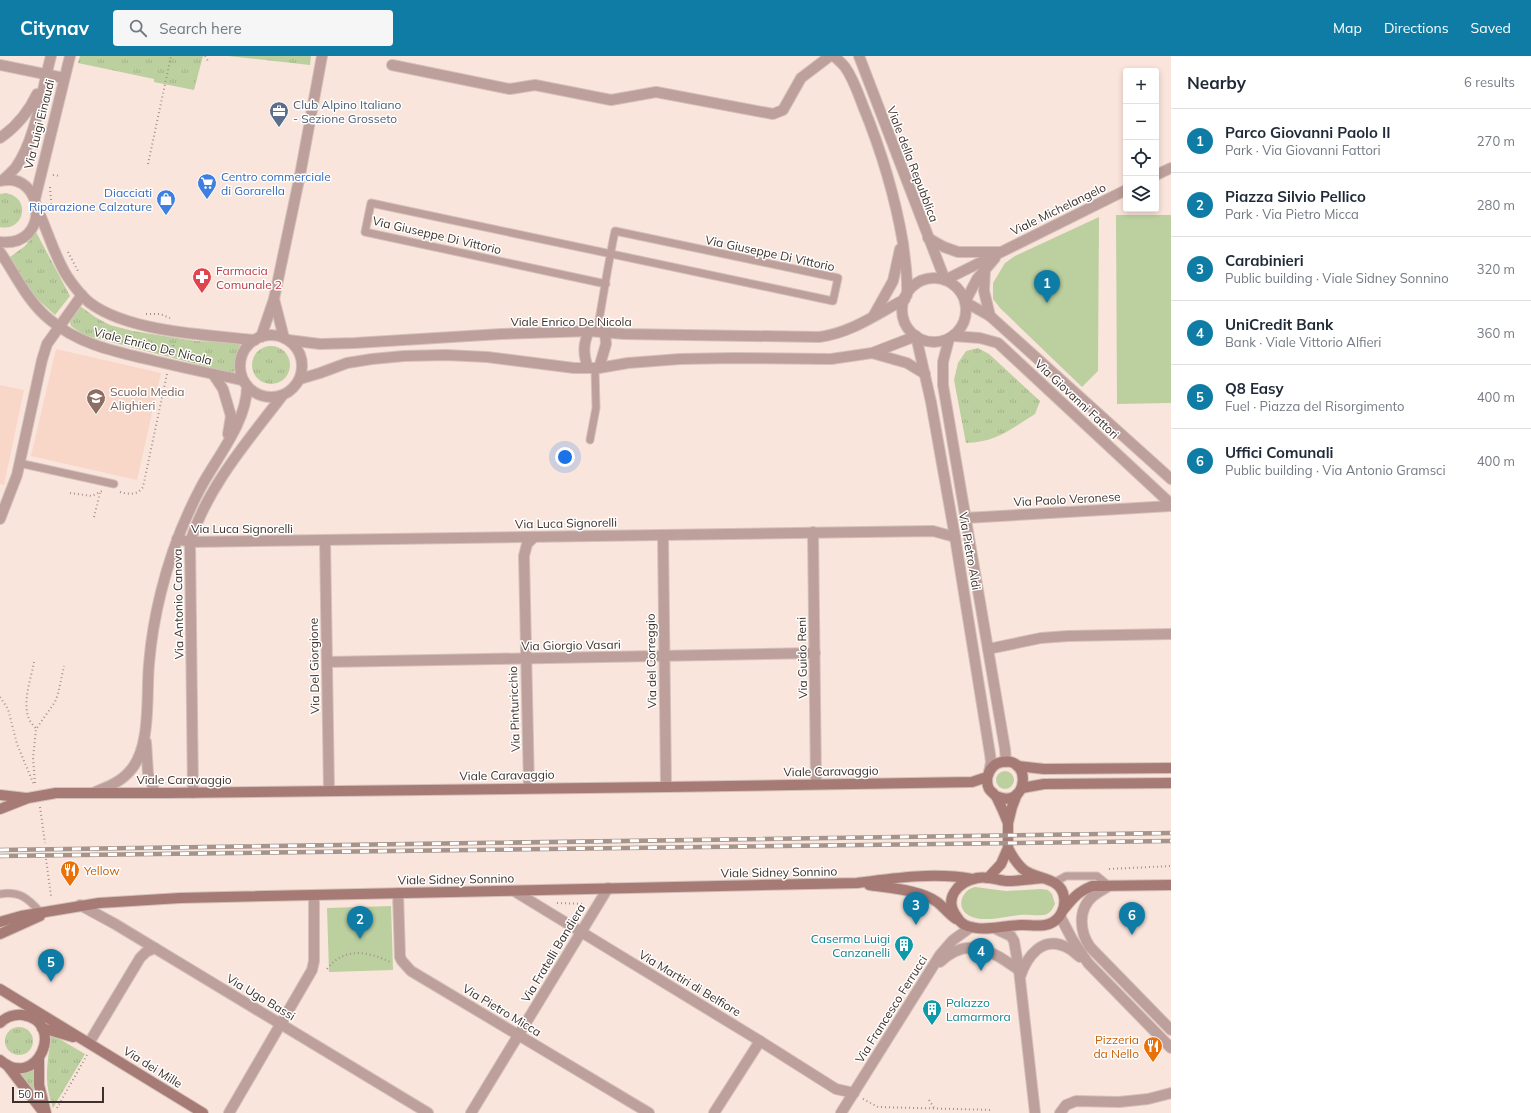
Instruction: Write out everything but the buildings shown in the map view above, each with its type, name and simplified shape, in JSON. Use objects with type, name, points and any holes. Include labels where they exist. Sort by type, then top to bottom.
[{"type":"street","name":"Via Luigi Einaudi","points":[[1,180],[15,168],[26,147],[32,130],[51,56]]},
{"type":"street","name":"Via Luigi Einaudi","points":[[36,203],[70,56]]},
{"type":"street","points":[[258,338],[277,336],[286,339],[294,345],[300,353],[302,370],[300,379],[296,386],[282,396],[273,398],[254,393],[246,384],[241,373],[241,359],[248,346],[258,338],[274,299],[300,175],[322,56]]},
{"type":"street","points":[[392,65],[510,89],[535,85],[611,100],[656,92],[773,114],[783,110],[801,78],[830,56]]},
{"type":"street","points":[[834,56],[846,68],[872,128],[893,193],[902,237],[908,280],[903,307],[905,324],[916,336],[929,342],[936,342],[951,337],[963,323],[966,316],[965,302]]},
{"type":"street","name":"Viale della Repubblica","points":[[859,56],[945,280],[960,291],[965,302]]},
{"type":"street","points":[[0,65],[64,78]]},
{"type":"street","points":[[0,138],[10,131],[32,105],[46,74]]},
{"type":"street","points":[[1159,174],[1171,168]]},
{"type":"street","name":"Viale Enrico De Nicola","points":[[1,180],[12,180],[22,184],[30,190],[62,268],[82,295],[102,311],[123,320],[147,326],[216,337],[258,338]]},
{"type":"street","name":"Viale Michelangelo","points":[[945,280],[1123,192]]},
{"type":"street","points":[[0,254],[4,242],[18,240],[33,228],[36,218],[36,203]]},
{"type":"street","points":[[874,315],[893,281],[902,237]]},
{"type":"street","name":"Viale Michelangelo","points":[[928,238],[944,247],[958,252],[1002,252]]},
{"type":"street","name":"Viale Michelangelo","points":[[965,302],[977,279],[1002,252]]},
{"type":"street","name":"Viale Enrico De Nicola","points":[[0,254],[26,293],[48,318],[88,344],[115,352],[213,374],[246,384]]},
{"type":"street","points":[[986,268],[984,276],[984,291],[990,316]]},
{"type":"street","points":[[906,297],[914,286],[923,280],[934,278],[945,280]]},
{"type":"street","points":[[0,519],[16,475],[47,344],[82,295]]},
{"type":"street","name":"Viale Enrico De Nicola","points":[[286,339],[320,344],[501,334],[597,332],[773,338],[819,338],[833,336],[848,330],[906,297]]},
{"type":"street","points":[[274,299],[286,339]]},
{"type":"street","name":"Via Giovanni Fattori","points":[[965,302],[990,316],[1171,479]]},
{"type":"street","points":[[597,332],[606,344],[594,368],[584,357],[584,342],[597,332]]},
{"type":"street","points":[[300,379],[347,363],[372,358],[404,356],[446,355],[487,357],[574,368],[594,368],[628,363],[680,359],[831,359],[872,353],[916,336]]},
{"type":"street","name":"Via Pietro Aldi","points":[[916,336],[925,374],[955,537],[990,754],[991,762],[988,774]]},
{"type":"street","name":"Via Giovanni Fattori","points":[[951,337],[980,338],[998,343],[1171,505]]},
{"type":"street","name":"Via Pietro Aldi","points":[[951,337],[943,362],[943,385],[1006,762]]},
{"type":"street","points":[[872,353],[907,363],[925,374]]},
{"type":"street","points":[[213,374],[223,389],[231,416],[227,443]]},
{"type":"street","name":"Via Antonio Canova","points":[[155,793],[148,774],[145,732],[149,664],[156,613],[168,564],[182,526],[201,487],[227,443],[242,413],[247,395],[246,384]]},
{"type":"street","name":"Via Antonio Canova","points":[[193,792],[190,542],[195,525],[208,498],[242,447],[282,396]]},
{"type":"street","name":"Via Paolo Veronese","points":[[965,518],[1171,505]]},
{"type":"street","name":"Via Luca Signorelli","points":[[177,539],[190,542],[933,531],[955,537]]},
{"type":"street","name":"Via Guido Reni","points":[[813,532],[816,784]]},
{"type":"street","name":"Via del Correggio","points":[[663,535],[666,787]]},
{"type":"street","name":"Via Pinturicchio","points":[[529,788],[525,659],[524,556],[527,544],[534,537]]},
{"type":"street","name":"Via Del Giorgione","points":[[325,540],[329,791]]},
{"type":"street","points":[[988,649],[1041,638],[1171,634]]},
{"type":"street","name":"Via Giorgio Vasari","points":[[327,662],[815,653]]},
{"type":"street","name":"Via Antonio Canova","points":[[95,792],[115,784],[130,772],[139,757],[145,732]]},
{"type":"street","points":[[1006,762],[1017,766],[1044,769],[1171,768]]},
{"type":"street","name":"Viale Caravaggio","points":[[0,809],[28,798],[36,791],[56,793],[155,793],[972,782],[988,774],[996,764],[1006,762]]},
{"type":"street","points":[[1017,766],[1023,776],[1020,791],[1012,807],[1008,823],[1008,848],[1014,860],[1025,870],[1055,882],[1062,889],[1065,899],[1062,913],[1072,939],[1088,963]]},
{"type":"street","points":[[988,774],[989,789],[996,796],[1008,823]]},
{"type":"street","points":[[996,796],[1008,798],[1020,791],[1044,784],[1171,783]]},
{"type":"street","name":"Viale Caravaggio","points":[[0,796],[28,798]]},
{"type":"street","points":[[988,878],[1000,864],[1008,848]]},
{"type":"street","name":"Viale Sidney Sonnino","points":[[0,922],[21,916],[80,905],[112,901],[180,898],[857,883],[889,879],[933,877],[959,877],[972,879],[988,878],[1007,881],[1043,878]]},
{"type":"street","points":[[961,922],[952,909],[952,894],[958,887],[972,879]]},
{"type":"street","name":"Viale Sidney Sonnino","points":[[857,883],[912,892],[927,897],[937,902],[951,916],[971,927]]},
{"type":"street","points":[[971,927],[996,929],[1021,925],[1049,924],[1056,920],[1072,898],[1080,891],[1092,886],[1171,885]]},
{"type":"street","points":[[1109,886],[1093,897],[1084,909],[1081,922],[1085,939],[1097,954],[1171,1030]]},
{"type":"street","name":"Via Fratelli Bandiera","points":[[471,1113],[608,888]]},
{"type":"street","name":"Via Martiri di Belfiore","points":[[514,891],[836,1089],[854,1093]]},
{"type":"street","points":[[398,893],[400,953],[402,961]]},
{"type":"street","points":[[229,1113],[307,979],[314,961],[314,896]]},
{"type":"street","name":"Via Ugo Bassi","points":[[80,905],[105,918],[428,1113]]},
{"type":"street","name":"Viale Sidney Sonnino","points":[[0,934],[55,910]]},
{"type":"street","name":"Via Francesco Ferrucci","points":[[841,1113],[928,973],[948,945],[971,927]]},
{"type":"street","points":[[996,929],[1011,936],[1014,941],[1035,1113]]},
{"type":"street","points":[[1072,939],[1097,954]]},
{"type":"street","points":[[1019,975],[1028,959],[1035,951],[1046,944],[1054,944],[1068,948],[1088,963],[1171,1048]]},
{"type":"street","points":[[928,973],[947,954],[963,947],[971,946],[1000,957],[1019,975]]},
{"type":"street","points":[[0,989],[90,1043],[140,958],[146,952],[155,948]]},
{"type":"street","name":"Via Pietro Micca","points":[[402,961],[411,971],[649,1113]]},
{"type":"street","points":[[0,1012],[11,1016],[25,1015],[32,1018],[42,1028],[45,1040],[43,1053],[33,1064],[24,1068],[16,1068],[4,1063]]},
{"type":"street","points":[[0,1022],[11,1016]]},
{"type":"street","name":"Via dei Mille","points":[[42,1028],[90,1043],[203,1113]]},
{"type":"street","points":[[714,1113],[760,1041]]},
{"type":"street","points":[[39,1058],[39,1085],[45,1113]]},
{"type":"street","points":[[4,1063],[45,1113]]},
{"type":"street","points":[[1060,1113],[1066,1105],[1076,1101],[1119,1102],[1148,1099],[1171,1093]]},
{"type":"lane","name":"Via Giuseppe Di Vittorio","points":[[597,332],[606,284],[610,254],[615,231],[838,278],[834,301],[610,254],[371,203],[365,232],[606,284]]},
{"type":"lane","points":[[590,440],[596,408],[594,368]]},
{"type":"lane","points":[[19,463],[114,484]]},
{"type":"lane","points":[[1055,882],[1066,876],[1097,876],[1109,886]]},
{"type":"lane","points":[[0,894],[12,892],[24,896],[41,912]]},
{"type":"path","points":[[148,164],[171,56]]},
{"type":"path","points":[[205,56],[208,61]]},
{"type":"path","points":[[54,170],[50,194],[54,218]]},
{"type":"path","points":[[53,174],[61,176]]},
{"type":"path","points":[[66,248],[80,274]]},
{"type":"path","points":[[140,314],[154,313],[166,316],[179,322],[146,478],[140,492]]},
{"type":"path","points":[[70,493],[87,496],[100,493],[94,518]]},
{"type":"path","points":[[34,662],[27,707],[29,718],[36,729]]},
{"type":"path","points":[[45,843],[36,791],[33,758],[36,729],[55,702],[64,666]]},
{"type":"path","points":[[0,697],[8,709],[17,744],[36,791]]},
{"type":"path","points":[[46,859],[51,896]]},
{"type":"path","points":[[1109,869],[1171,866]]},
{"type":"path","points":[[555,903],[598,904]]},
{"type":"path","points":[[327,970],[340,957],[346,954],[374,954],[395,965],[402,961]]},
{"type":"path","points":[[54,1113],[90,1043]]},
{"type":"path","points":[[854,1093],[878,1107],[993,1110]]},
{"type":"path","points":[[929,1100],[934,1108]]},
{"type":"shaded area","name":"Scuola Media Alighieri","points":[[56,349],[161,373],[137,480],[31,456]]},
{"type":"shaded area","points":[[0,385],[24,390],[4,485],[0,484]]},
{"type":"green space","points":[[80,56],[203,56],[194,90],[154,82],[154,79],[78,63]]},
{"type":"green space","points":[[228,56],[311,56],[310,65]]},
{"type":"green space","points":[[6,193],[14,196],[19,201],[22,207],[22,214],[15,224],[8,227],[0,227],[0,194]]},
{"type":"green space","points":[[1116,215],[1171,215],[1171,403],[1117,404]]},
{"type":"green space","points":[[1099,217],[1098,371],[1082,387],[1000,308],[993,299],[993,283],[1005,263],[1015,256]]},
{"type":"green space","points":[[36,232],[70,296],[55,315],[34,296],[10,257],[25,246]]},
{"type":"green space","points":[[80,306],[95,317],[110,325],[133,331],[196,341],[241,343],[237,353],[235,371],[231,373],[84,335],[71,326],[70,322]]},
{"type":"green space","points":[[271,346],[281,349],[287,355],[290,365],[287,375],[281,381],[271,384],[261,381],[255,375],[252,365],[255,355],[261,349]]},
{"type":"green space","points":[[978,348],[989,354],[1040,401],[1035,414],[1011,430],[986,440],[966,443],[954,380],[958,363],[966,351]]},
{"type":"green space","points":[[1005,771],[1011,774],[1014,780],[1011,786],[1005,789],[999,786],[996,780],[999,774]]},
{"type":"green space","points":[[975,887],[1006,891],[1048,890],[1052,894],[1055,904],[1050,912],[1044,915],[1020,915],[988,919],[976,918],[965,913],[961,905],[963,896],[966,892]]},
{"type":"green space","points":[[391,906],[393,970],[329,972],[327,908]]},
{"type":"green space","points":[[19,1027],[29,1031],[33,1041],[29,1051],[19,1055],[9,1051],[5,1041],[9,1031]]},
{"type":"green space","points":[[51,1034],[85,1054],[53,1108],[47,1085]]},
{"type":"green space","points":[[35,1069],[36,1096],[20,1073]]},
{"type":"railway","points":[[0,850],[1171,833]]},
{"type":"railway","points":[[0,856],[1171,841]]},
{"type":"place","name":"Club Alpino Italiano - Sezione Grosseto","points":[[279,128]]},
{"type":"place","name":"Centro commerciale di Gorarella","points":[[207,200]]},
{"type":"place","name":"Diacciati Riparazione Calzature","points":[[166,216]]},
{"type":"place","name":"Farmacia Comunale 2","points":[[202,294]]},
{"type":"place","name":"Parco Giovanni Paolo II","points":[[1047,303]]},
{"type":"place","name":"Scuola Media Alighieri","points":[[96,415]]},
{"type":"place","name":"Yellow","points":[[70,887]]},
{"type":"place","name":"Carabinieri","points":[[916,925]]},
{"type":"place","name":"Uffici Comunali","points":[[1132,935]]},
{"type":"place","name":"Piazza Silvio Pellico","points":[[360,939]]},
{"type":"place","name":"Caserma Luigi Canzanelli","points":[[904,962]]},
{"type":"place","name":"UniCredit Bank","points":[[981,971]]},
{"type":"place","name":"Q8 Easy","points":[[51,982]]},
{"type":"place","name":"Palazzo Lamarmora","points":[[932,1026]]},
{"type":"place","name":"Pizzeria da Nello","points":[[1153,1063]]}]
